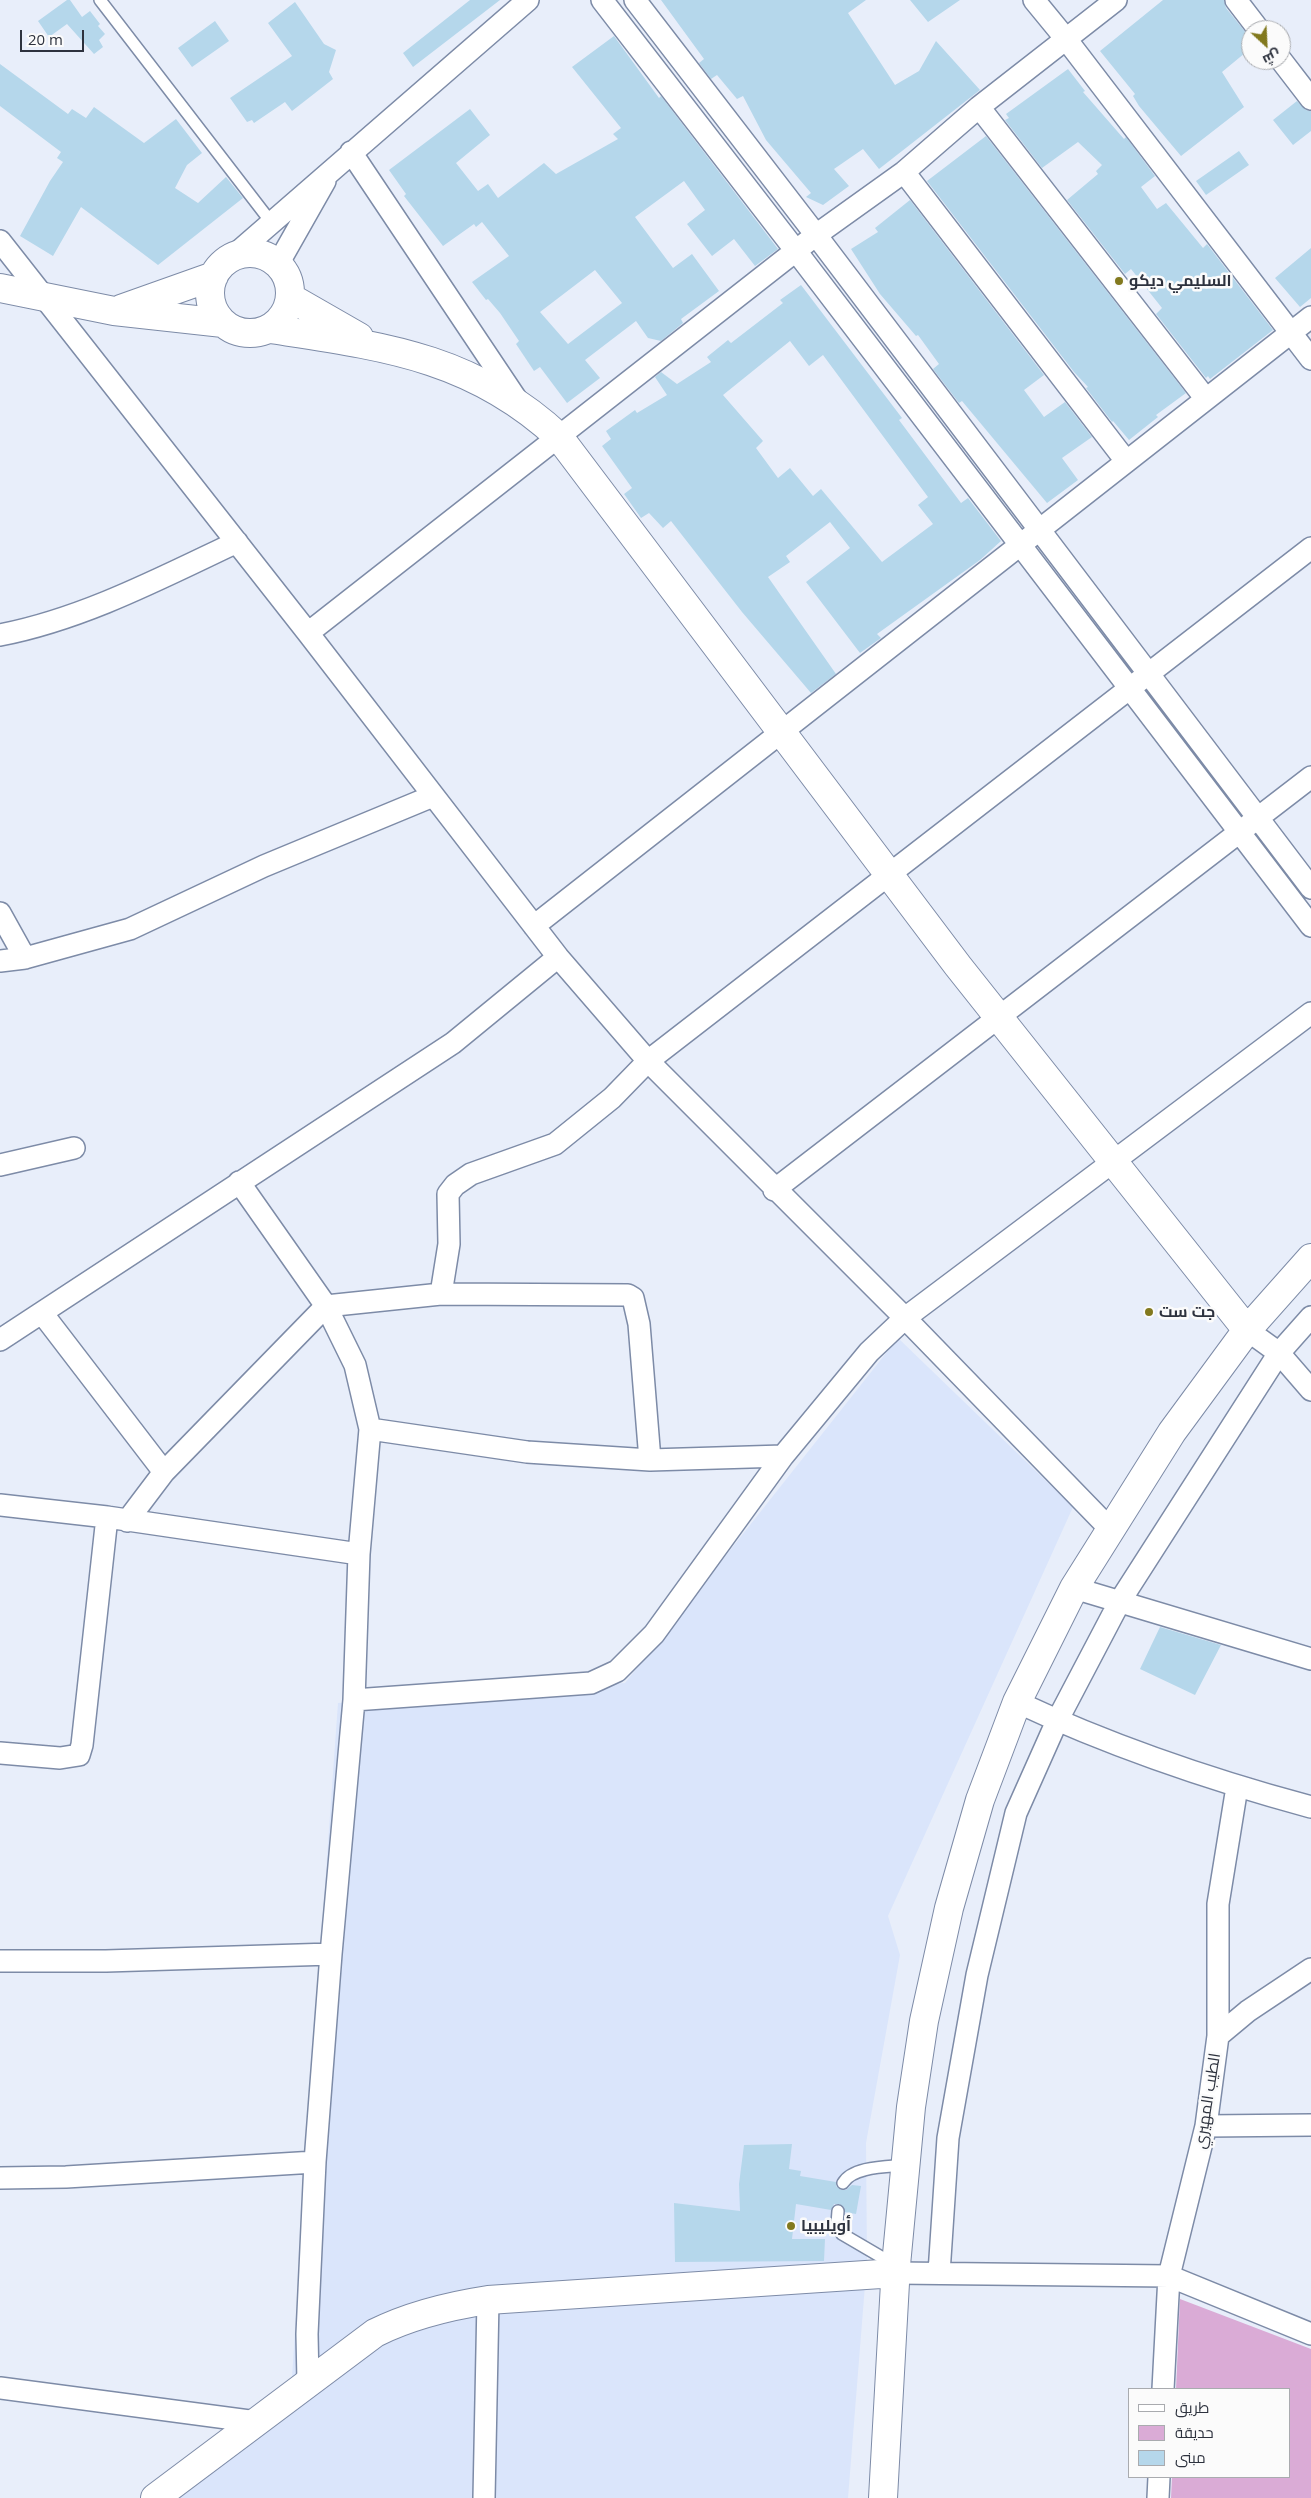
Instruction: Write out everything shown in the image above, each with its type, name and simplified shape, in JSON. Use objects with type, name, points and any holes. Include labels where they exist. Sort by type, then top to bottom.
[{"type":"main road","points":[[114,312],[222,267],[243,254],[255,253],[268,257],[278,264],[288,280],[290,298],[287,311],[280,321],[270,329],[258,333],[245,334],[233,330],[223,323],[215,313],[210,301],[210,288],[222,267]]},
{"type":"main road","points":[[0,288],[114,312],[223,323]]},
{"type":"main road","points":[[290,298],[374,345]]},
{"type":"main road","points":[[270,329],[374,345],[413,354],[489,385],[520,403],[559,436],[781,732],[890,872],[958,966],[1000,1016],[1112,1163],[1247,1330]]},
{"type":"main road","points":[[882,2498],[896,2269],[911,2107],[924,2021],[949,1908],[980,1800],[1017,1702],[1074,1588],[1172,1432],[1247,1330],[1311,1258]]},
{"type":"main road","points":[[155,2498],[375,2333],[394,2324],[449,2306],[488,2300],[896,2269]]},
{"type":"street","points":[[222,267],[334,166],[528,0]]},
{"type":"street","points":[[602,0],[1311,926]]},
{"type":"street","points":[[635,0],[816,235],[1311,888]]},
{"type":"street","points":[[1034,0],[1066,39],[1311,359]]},
{"type":"street","points":[[308,633],[816,235],[904,172],[979,107],[1116,0]]},
{"type":"street","points":[[1236,0],[1251,20]]},
{"type":"street","points":[[1289,70],[1311,99]]},
{"type":"street","points":[[979,107],[1206,399]]},
{"type":"street","points":[[351,152],[520,403]]},
{"type":"street","points":[[278,264],[334,166]]},
{"type":"street","points":[[904,172],[1126,462]]},
{"type":"street","points":[[0,241],[308,633],[558,957],[648,1061],[774,1190],[905,1318],[1110,1530]]},
{"type":"street","points":[[534,926],[1311,317]]},
{"type":"street","points":[[0,635],[65,618],[140,587],[237,542]]},
{"type":"street","points":[[441,1294],[449,1244],[448,1194],[455,1185],[471,1174],[555,1144],[612,1098],[648,1061],[1311,548]]},
{"type":"street","points":[[774,1190],[1311,777]]},
{"type":"street","points":[[0,961],[25,958],[130,929],[264,866],[433,796]]},
{"type":"street","points":[[0,914],[25,958]]},
{"type":"street","points":[[0,1340],[453,1043],[558,957]]},
{"type":"street","points":[[354,1700],[590,1683],[617,1671],[654,1634],[783,1456],[869,1352],[905,1318],[1311,1013]]},
{"type":"street","points":[[0,1165],[74,1148]]},
{"type":"street","points":[[239,1182],[326,1306],[355,1365],[370,1429],[359,1554],[354,1700],[331,1954],[315,2162],[307,2334],[308,2382]]},
{"type":"street","points":[[0,1753],[69,1758],[79,1755],[117,1519],[326,1306],[441,1294],[620,1295],[633,1298],[639,1324],[650,1460]]},
{"type":"street","points":[[42,1312],[164,1472]]},
{"type":"street","points":[[939,2273],[948,2138],[977,1975],[1016,1813],[1058,1721],[1120,1601],[1279,1353],[1311,1317]]},
{"type":"street","points":[[1247,1330],[1279,1353],[1311,1390]]},
{"type":"street","points":[[370,1429],[527,1452],[650,1460],[783,1456]]},
{"type":"street","points":[[0,1505],[117,1519],[359,1554]]},
{"type":"street","points":[[1074,1588],[1311,1659]]},
{"type":"street","points":[[1017,1702],[1058,1721],[1237,1787],[1311,1808]]},
{"type":"street","points":[[1218,2036],[1218,1904],[1237,1787]]},
{"type":"street","points":[[0,1960],[106,1961],[331,1954]]},
{"type":"street","name":"الطيب المهيري","points":[[1164,2388],[1169,2276],[1206,2126],[1218,2036],[1248,2011],[1311,1969]]},
{"type":"street","points":[[1206,2126],[1311,2125]]},
{"type":"street","points":[[0,2178],[66,2177],[315,2162]]},
{"type":"street","points":[[896,2269],[939,2273],[1169,2276],[1311,2334]]},
{"type":"street","points":[[484,2498],[488,2300]]},
{"type":"street","points":[[0,2388],[257,2422]]},
{"type":"street","points":[[1158,2498],[1159,2478]]},
{"type":"lane","points":[[100,0],[271,222]]},
{"type":"lane","points":[[843,2183],[846,2178],[857,2172],[906,2165]]},
{"type":"lane","points":[[838,2211],[837,2224],[842,2234],[896,2269]]},
{"type":"shaded area","points":[[898,1338],[1073,1507],[888,1916],[900,1955],[866,2143],[867,2260],[848,2498],[158,2498],[290,2409],[338,1703],[625,1683]]},
{"type":"green space","points":[[1180,2299],[1311,2349],[1311,2498],[1171,2498],[1172,2478],[1291,2478],[1291,2388],[1176,2388]]},
{"type":"building","points":[[67,0],[70,0],[82,17],[90,11],[105,34],[99,40],[103,47],[94,54],[67,24],[49,37],[38,21]]},
{"type":"building","points":[[470,0],[500,0],[413,67],[403,53]]},
{"type":"building","points":[[661,0],[866,0],[848,13],[895,85],[919,71],[936,41],[980,90],[879,169],[863,149],[834,169],[849,186],[823,205],[806,197],[811,193],[766,140],[743,96],[737,99],[717,75],[711,79],[699,63],[704,59]]},
{"type":"building","points":[[910,0],[960,0],[928,22]]},
{"type":"building","points":[[1163,0],[1224,0],[1226,8],[1241,27],[1241,56],[1222,72],[1244,107],[1181,156],[1139,106],[1133,96],[1135,94],[1100,51]]},
{"type":"building","points":[[295,2],[324,44],[336,50],[329,72],[333,79],[292,111],[285,102],[254,123],[252,120],[247,122],[230,98],[292,56],[268,23]]},
{"type":"building","points":[[215,21],[229,41],[192,67],[178,48]]},
{"type":"building","points":[[614,36],[659,98],[661,96],[778,249],[755,266],[734,239],[712,256],[687,224],[705,210],[684,181],[635,217],[673,268],[692,254],[719,291],[681,319],[683,323],[661,341],[648,338],[636,321],[585,360],[600,378],[567,403],[540,367],[534,371],[516,344],[519,341],[500,313],[488,299],[486,300],[472,282],[509,256],[482,222],[476,227],[474,224],[443,246],[404,196],[406,194],[389,170],[470,109],[490,135],[456,163],[478,191],[488,184],[498,198],[544,163],[556,174],[618,139],[613,134],[621,128],[572,67]],"holes":[[[595,270],[622,303],[568,344],[540,312]]]},
{"type":"building","points":[[0,64],[68,114],[72,109],[86,118],[94,107],[144,143],[176,119],[202,153],[187,165],[175,188],[198,203],[226,177],[243,198],[158,265],[81,207],[53,256],[20,236],[50,181],[63,162],[57,158],[61,152],[0,106]]},
{"type":"building","points":[[1068,69],[1085,91],[1083,92],[1124,139],[1126,137],[1155,176],[1141,187],[1157,209],[1166,203],[1203,248],[1207,244],[1273,330],[1210,379],[1208,376],[1206,378],[1156,314],[1162,308],[1131,269],[1125,274],[1067,200],[1098,174],[1096,171],[1102,165],[1078,142],[1042,168],[1005,120],[1009,118],[1006,114]]},
{"type":"building","points":[[1297,101],[1306,110],[1311,111],[1311,131],[1293,145],[1273,120]]},
{"type":"building","points":[[986,136],[1186,393],[1156,415],[1158,417],[1129,440],[1112,422],[1086,388],[1088,387],[1074,372],[927,181]]},
{"type":"building","points":[[1239,151],[1249,165],[1206,195],[1196,181]]},
{"type":"building","points":[[910,200],[1044,375],[1024,390],[1044,417],[1065,402],[1092,437],[1062,458],[1078,480],[1047,503],[962,401],[959,403],[933,369],[939,364],[918,335],[916,336],[880,294],[851,249],[878,232],[875,228]]},
{"type":"building","points":[[1311,248],[1311,298],[1300,307],[1275,278]]},
{"type":"building","points":[[801,285],[902,418],[899,420],[961,503],[968,498],[1001,541],[980,560],[877,634],[881,638],[860,653],[806,582],[850,548],[830,522],[786,556],[790,562],[768,577],[836,674],[811,693],[742,612],[671,521],[663,528],[649,513],[641,518],[624,494],[632,488],[602,446],[611,439],[606,431],[635,410],[637,413],[667,395],[655,377],[661,372],[677,384],[711,362],[707,357],[728,340],[731,343],[783,303],[780,300]],"holes":[[[790,341],[809,366],[823,355],[928,497],[918,505],[933,524],[882,562],[821,489],[813,496],[790,468],[778,478],[756,448],[763,441],[723,395]]]},
{"type":"building","points":[[1160,1627],[1221,1645],[1195,1695],[1140,1669]]},
{"type":"building","points":[[792,2144],[789,2169],[801,2171],[800,2176],[836,2182],[836,2186],[841,2190],[846,2190],[852,2185],[861,2186],[856,2214],[845,2212],[844,2207],[839,2204],[834,2204],[831,2210],[796,2204],[792,2239],[825,2239],[824,2261],[675,2262],[674,2203],[740,2211],[739,2184],[744,2145]]},
{"type":"place","name":"السليمي ديكو","points":[[1119,281]]},
{"type":"place","name":"جت ست","points":[[1149,1312]]},
{"type":"place","name":"أويليبيا","points":[[791,2226]]}]
